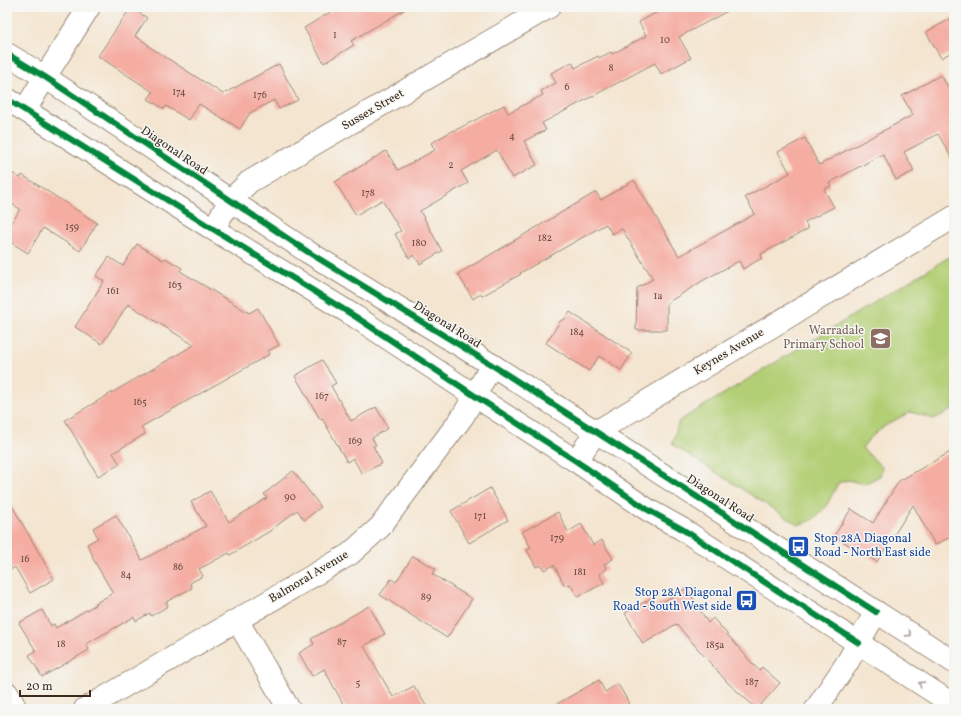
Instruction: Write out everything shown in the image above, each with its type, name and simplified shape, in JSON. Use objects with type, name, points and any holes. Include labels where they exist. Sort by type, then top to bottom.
[{"type":"main road","points":[[25,110],[44,77],[89,7]]},
{"type":"main road","name":"Sussex Street","points":[[213,229],[230,201],[249,182],[549,7]]},
{"type":"main road","name":"Diagonal Road","points":[[7,54],[308,252],[492,365],[954,662]]},
{"type":"main road","points":[[7,99],[356,318],[576,461],[648,510],[682,529],[954,705]]},
{"type":"main road","name":"Keynes Avenue","points":[[576,461],[596,432],[954,217]]},
{"type":"main road","name":"Balmoral Avenue","points":[[85,709],[350,554],[380,527],[463,416],[492,365]]},
{"type":"main road","points":[[816,709],[859,643],[876,612]]},
{"type":"main road","points":[[237,620],[289,709]]},
{"type":"main road","points":[[7,693],[16,709]]},
{"type":"green space","name":"Warradale Primary School","points":[[954,254],[954,409],[934,419],[911,412],[872,436],[862,448],[882,467],[880,476],[864,484],[848,480],[838,483],[826,507],[813,520],[798,525],[672,444],[679,421]]},
{"type":"building","points":[[131,7],[147,18],[135,36],[223,94],[279,64],[298,100],[279,109],[274,100],[250,113],[240,129],[199,104],[189,120],[166,106],[164,109],[148,99],[153,92],[98,56]]},
{"type":"building","points":[[339,7],[409,7],[351,41],[354,45],[324,63],[304,28]]},
{"type":"building","points":[[667,7],[735,7],[679,37],[691,58],[661,74],[655,63],[542,123],[546,130],[524,141],[537,165],[512,178],[497,150],[461,171],[468,183],[420,211],[442,251],[420,264],[414,255],[409,258],[395,234],[401,231],[382,200],[356,215],[335,182],[386,151],[398,170],[435,150],[431,143],[454,130],[504,105],[508,113],[543,95],[541,91],[556,83],[551,73],[572,62],[575,68],[598,56],[599,58],[611,52],[612,54],[646,36],[639,22]]},
{"type":"building","points":[[954,17],[954,51],[941,58],[926,32]]},
{"type":"building","points":[[941,75],[954,98],[954,162],[938,134],[904,152],[914,171],[896,180],[883,154],[829,183],[831,186],[824,189],[834,207],[805,222],[808,229],[761,254],[762,258],[743,269],[739,261],[704,280],[667,303],[667,330],[636,330],[637,288],[653,279],[622,229],[612,234],[606,224],[482,296],[480,294],[473,299],[458,274],[596,192],[601,200],[634,180],[679,256],[755,214],[745,197],[790,173],[778,152],[805,138],[819,165],[913,115],[902,96]]},
{"type":"building","points":[[7,170],[20,178],[22,175],[97,223],[80,251],[43,228],[28,253],[7,240],[7,231],[20,209],[7,201]]},
{"type":"building","points":[[137,244],[163,260],[165,258],[182,268],[180,271],[249,313],[258,308],[279,345],[268,351],[270,354],[141,427],[145,434],[113,453],[120,464],[98,476],[65,420],[194,345],[128,304],[102,344],[75,327],[104,281],[96,276],[109,257],[123,266]]},
{"type":"building","points":[[570,312],[632,353],[621,370],[599,356],[589,371],[546,343],[561,320],[564,320]]},
{"type":"building","points":[[322,360],[336,383],[331,386],[351,421],[376,407],[388,428],[372,438],[376,445],[373,446],[382,463],[362,474],[353,458],[347,462],[322,418],[320,419],[295,376]]},
{"type":"building","points":[[954,450],[954,535],[935,545],[913,505],[877,562],[834,536],[851,509],[873,523],[899,481]]},
{"type":"building","points":[[293,471],[321,507],[304,520],[297,510],[270,531],[230,555],[229,553],[199,569],[203,576],[190,583],[192,588],[166,602],[168,606],[151,616],[150,613],[136,621],[134,617],[86,644],[89,650],[42,677],[29,655],[36,651],[19,623],[42,610],[51,626],[54,624],[56,628],[113,593],[92,557],[93,556],[87,544],[98,538],[93,528],[116,515],[142,560],[206,526],[191,502],[210,491],[229,522],[267,498],[264,494]]},
{"type":"building","points":[[490,488],[508,520],[469,543],[451,511]]},
{"type":"building","points":[[7,497],[54,579],[30,593],[15,567],[7,572]]},
{"type":"building","points":[[558,512],[568,532],[581,524],[593,545],[602,540],[613,559],[604,564],[607,569],[599,574],[604,583],[578,597],[570,584],[565,586],[554,565],[544,570],[541,565],[536,567],[527,550],[531,548],[522,532]]},
{"type":"building","points":[[413,556],[436,569],[432,574],[472,599],[447,638],[380,595],[391,579],[396,582]]},
{"type":"building","points":[[687,588],[708,623],[713,618],[759,671],[762,667],[780,683],[757,709],[728,683],[676,624],[643,644],[625,613],[650,599],[654,607]]},
{"type":"building","points":[[369,606],[385,634],[364,646],[393,697],[414,686],[428,709],[346,709],[324,669],[312,676],[299,653],[314,644],[311,639]]},
{"type":"building","points":[[599,680],[605,692],[618,684],[629,703],[619,709],[548,709]]},
{"type":"cycle path","points":[[7,54],[45,77],[308,252],[492,365],[876,612]]},
{"type":"cycle path","points":[[7,99],[356,317],[648,510],[682,529],[859,643]]},
{"type":"place","name":"Warradale Primary School","points":[[880,338]]},
{"type":"place","name":"Stop 28A Diagonal Road - North East side","points":[[799,546]]},
{"type":"place","name":"Stop 28A Diagonal Road - South West side","points":[[747,600]]}]
